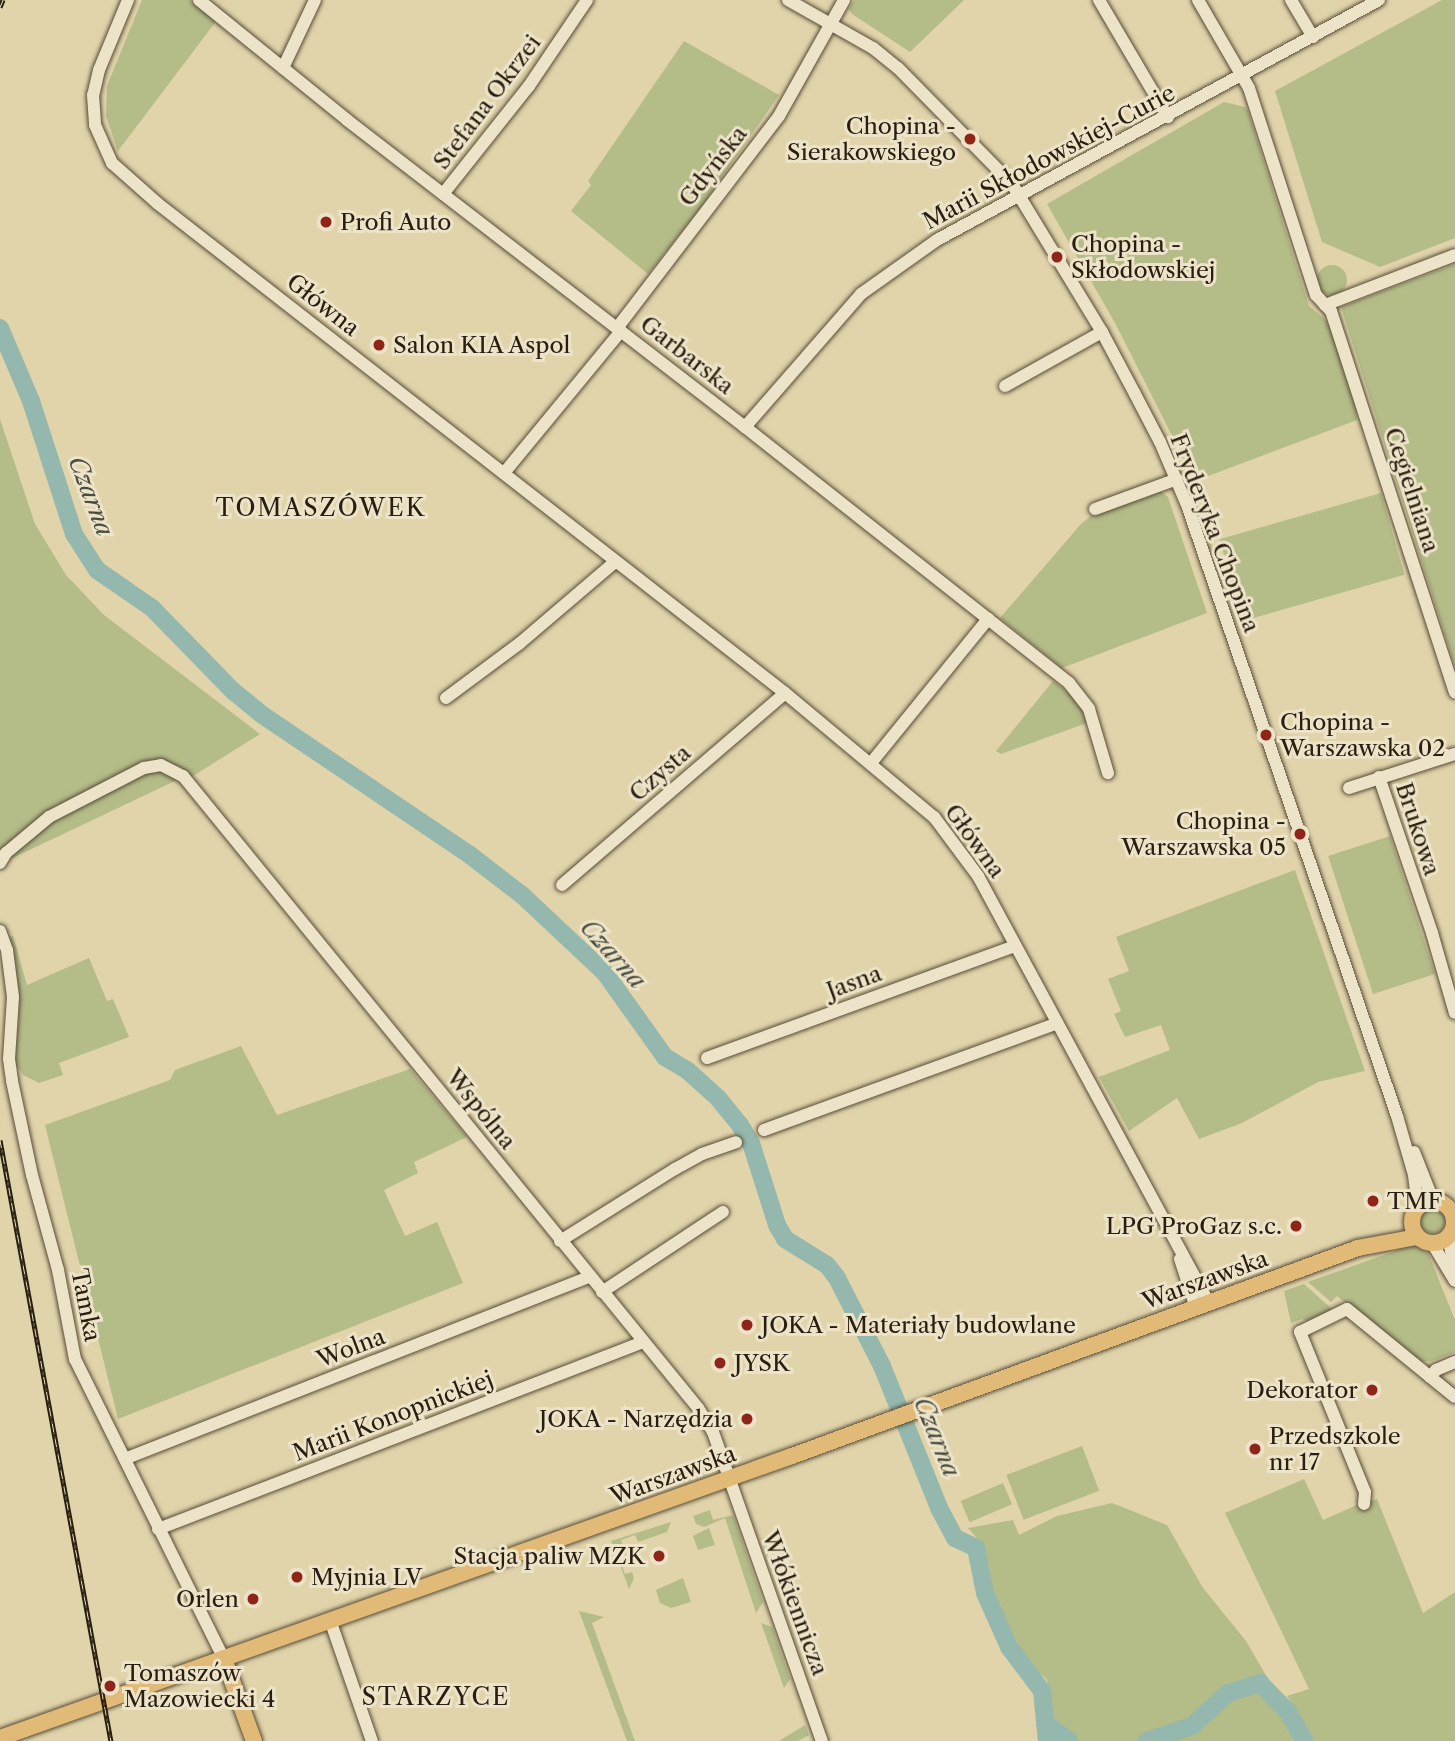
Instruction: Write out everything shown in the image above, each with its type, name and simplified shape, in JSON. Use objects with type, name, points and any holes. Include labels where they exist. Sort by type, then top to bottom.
[{"type":"main road","name":"Warszawska","points":[[0,1738],[729,1479],[1437,1220]]},
{"type":"main road","points":[[224,1659],[254,1741]]},
{"type":"street","name":"Główna","points":[[128,0],[94,87],[95,125],[107,156],[137,187],[785,693],[919,802],[950,836],[978,876],[1177,1248],[1199,1281],[1202,1306]]},
{"type":"street","name":"Garbarska","points":[[199,0],[1077,690],[1089,709],[1108,773]]},
{"type":"street","points":[[283,68],[315,0]]},
{"type":"street","name":"Stefana Okrzei","points":[[443,194],[529,86],[587,0]]},
{"type":"street","name":"Fryderyka Chopina","points":[[788,0],[873,48],[898,68],[970,139],[1021,196],[1102,332],[1177,479],[1397,1116],[1437,1220]]},
{"type":"street","name":"Gdyńska","points":[[504,474],[619,329],[779,116],[844,0]]},
{"type":"street","points":[[1099,0],[1168,117]]},
{"type":"street","name":"Cegielniana","points":[[1198,0],[1254,102],[1316,295],[1331,311],[1455,692]]},
{"type":"street","points":[[1291,0],[1313,37]]},
{"type":"street","name":"Marii Skłodowskiej-Curie","points":[[745,427],[861,294],[937,240],[1008,199],[1021,196],[1379,0]]},
{"type":"street","points":[[1325,305],[1455,255]]},
{"type":"street","points":[[1005,386],[1102,332]]},
{"type":"street","points":[[1096,509],[1177,479]]},
{"type":"street","points":[[446,698],[520,643],[614,562]]},
{"type":"street","points":[[870,763],[988,619]]},
{"type":"street","name":"Czysta","points":[[562,885],[785,693]]},
{"type":"street","name":"Brukowa","points":[[1349,788],[1455,754]]},
{"type":"street","name":"Wspólna","points":[[0,863],[6,853],[49,817],[144,768],[161,765],[183,776],[705,1419],[729,1479]]},
{"type":"street","name":"Brukowa","points":[[1379,777],[1432,933],[1455,1013]]},
{"type":"street","name":"Tamka","points":[[0,931],[7,950],[13,997],[9,1059],[12,1081],[32,1175],[58,1270],[75,1359],[127,1458],[158,1529],[224,1659]]},
{"type":"street","name":"Jasna","points":[[707,1058],[1015,946]]},
{"type":"street","points":[[764,1130],[1056,1024]]},
{"type":"street","points":[[560,1241],[675,1169],[702,1154],[736,1142]]},
{"type":"street","points":[[602,1292],[723,1212]]},
{"type":"street","points":[[1437,1220],[1455,1270]]},
{"type":"street","points":[[1437,1220],[1455,1281]]},
{"type":"street","name":"Wolna","points":[[127,1458],[589,1277]]},
{"type":"street","points":[[1364,1504],[1365,1492],[1300,1332],[1347,1309],[1455,1397]]},
{"type":"street","name":"Marii Konopnickiej","points":[[158,1529],[643,1342]]},
{"type":"street","points":[[1430,1377],[1436,1370],[1455,1362]]},
{"type":"street","name":"Włókiennicza","points":[[729,1479],[822,1741]]},
{"type":"street","points":[[330,1619],[372,1741]]},
{"type":"green space","points":[[142,0],[190,0],[217,20],[118,151],[106,116],[107,86]]},
{"type":"green space","points":[[854,0],[964,0],[910,52],[852,14],[849,9]]},
{"type":"green space","points":[[1442,0],[1455,0],[1455,238],[1380,267],[1322,242],[1275,91]]},
{"type":"green space","points":[[684,41],[779,95],[702,206],[648,274],[571,211],[591,185],[588,181]]},
{"type":"green space","points":[[1224,102],[1245,107],[1248,111],[1309,306],[1328,322],[1356,403],[1357,420],[1195,481],[1115,323],[1047,204]]},
{"type":"green space","points":[[1455,264],[1455,666],[1341,307]]},
{"type":"green space","points":[[1332,265],[1343,269],[1347,280],[1343,291],[1332,295],[1321,291],[1317,280],[1321,269]]},
{"type":"green space","points":[[0,419],[35,524],[66,575],[104,615],[260,734],[193,776],[177,780],[0,864]]},
{"type":"green space","points":[[1159,490],[1168,497],[1207,613],[1062,668],[1000,618],[1081,524],[1093,514]]},
{"type":"green space","points":[[1381,493],[1404,575],[1243,621],[1220,539]]},
{"type":"green space","points":[[1053,681],[1079,701],[1087,723],[1001,754],[996,751]]},
{"type":"green space","points":[[1390,836],[1435,974],[1373,994],[1328,856]]},
{"type":"green space","points":[[1295,870],[1365,1071],[1318,1082],[1242,1123],[1199,1139],[1177,1098],[1129,1131],[1099,1077],[1170,1050],[1161,1025],[1125,1037],[1114,1014],[1121,1011],[1108,979],[1129,971],[1116,937]]},
{"type":"green space","points":[[13,936],[27,985],[89,958],[107,1001],[113,999],[129,1037],[59,1063],[63,1075],[39,1083],[23,1075],[11,1058],[6,939]]},
{"type":"green space","points":[[241,1046],[277,1115],[410,1069],[467,1137],[414,1162],[418,1173],[384,1190],[405,1236],[437,1222],[463,1283],[118,1419],[45,1125],[170,1080],[175,1070]]},
{"type":"green space","points":[[1433,1209],[1444,1216],[1445,1221],[1438,1232],[1433,1233],[1422,1226],[1421,1221],[1428,1210]]},
{"type":"green space","points":[[1412,1245],[1428,1253],[1455,1320],[1455,1352],[1432,1361],[1418,1362],[1337,1296],[1331,1302],[1308,1282]]},
{"type":"green space","points":[[1304,1284],[1332,1309],[1310,1322],[1302,1319],[1291,1323],[1284,1291]]},
{"type":"green space","points":[[1082,1446],[1099,1491],[1024,1520],[1006,1475]]},
{"type":"green space","points":[[1304,1479],[1323,1520],[1377,1499],[1423,1613],[1455,1592],[1455,1741],[1314,1741],[1287,1696],[1309,1689],[1225,1513]]},
{"type":"green space","points":[[1003,1483],[1012,1504],[970,1522],[961,1501]]},
{"type":"green space","points":[[1112,1503],[1167,1525],[1203,1588],[1246,1641],[1304,1741],[1054,1741],[1047,1680],[1027,1661],[990,1591],[982,1544],[968,1528],[1013,1520],[1019,1535],[1057,1516]]},
{"type":"green space","points":[[710,1510],[713,1520],[733,1515],[763,1602],[756,1613],[725,1518],[704,1527],[696,1524],[693,1516]]},
{"type":"green space","points":[[671,1522],[667,1532],[638,1542],[635,1535],[621,1540],[626,1556],[619,1559],[625,1574],[632,1572],[634,1578],[629,1589],[611,1541]]},
{"type":"green space","points":[[709,1528],[715,1545],[698,1550],[693,1536]]},
{"type":"green space","points":[[683,1578],[691,1602],[671,1608],[660,1603],[656,1590]]},
{"type":"green space","points":[[579,1611],[604,1617],[592,1623],[635,1741],[627,1741]]},
{"type":"green space","points":[[761,1623],[772,1627],[790,1679],[784,1688]]},
{"type":"green space","points":[[805,1725],[809,1735],[798,1741],[779,1741]]},
{"type":"waterway","name":"Czarna","points":[[0,328],[31,401],[74,534],[97,570],[152,608],[233,691],[261,714],[470,855],[522,895],[605,973],[665,1057],[687,1070],[718,1098],[740,1125],[751,1143],[777,1225],[785,1239],[827,1265],[837,1278],[882,1366],[939,1508],[955,1538],[976,1548],[985,1593],[1009,1647],[1042,1691],[1047,1741]]},
{"type":"waterway","points":[[1147,1741],[1192,1726],[1228,1693],[1260,1683],[1288,1712],[1305,1741]]},
{"type":"waterway","points":[[1045,1723],[1069,1741]]},
{"type":"railway","points":[[0,7],[3,0]]},
{"type":"railway","points":[[0,1140],[111,1741]]},
{"type":"place","name":"Chopina - Sierakowskiego","points":[[970,139]]},
{"type":"place","name":"Profi Auto","points":[[326,222]]},
{"type":"place","name":"Chopina - Skłodowskiej","points":[[1057,257]]},
{"type":"place","name":"Salon KIA Aspol","points":[[379,345]]},
{"type":"place","name":"Chopina - Warszawska 02","points":[[1266,735]]},
{"type":"place","name":"Chopina - Warszawska 05","points":[[1300,834]]},
{"type":"place","name":"TMF","points":[[1373,1201]]},
{"type":"place","name":"LPG ProGaz s.c.","points":[[1296,1226]]},
{"type":"place","name":"JOKA - Materiały budowlane","points":[[747,1325]]},
{"type":"place","name":"JYSK","points":[[720,1363]]},
{"type":"place","name":"Dekorator","points":[[1372,1390]]},
{"type":"place","name":"JOKA - Narzędzia","points":[[747,1419]]},
{"type":"place","name":"Przedszkole nr 17","points":[[1255,1449]]},
{"type":"place","name":"Stacja paliw MZK","points":[[659,1556]]},
{"type":"place","name":"Myjnia LV","points":[[297,1577]]},
{"type":"place","name":"Orlen","points":[[253,1599]]},
{"type":"place","name":"Tomaszów Mazowiecki 4","points":[[110,1686]]},
{"type":"district","name":"TOMASZÓWEK","points":[[321,508]]},
{"type":"district","name":"STARZYCE","points":[[436,1697]]}]
